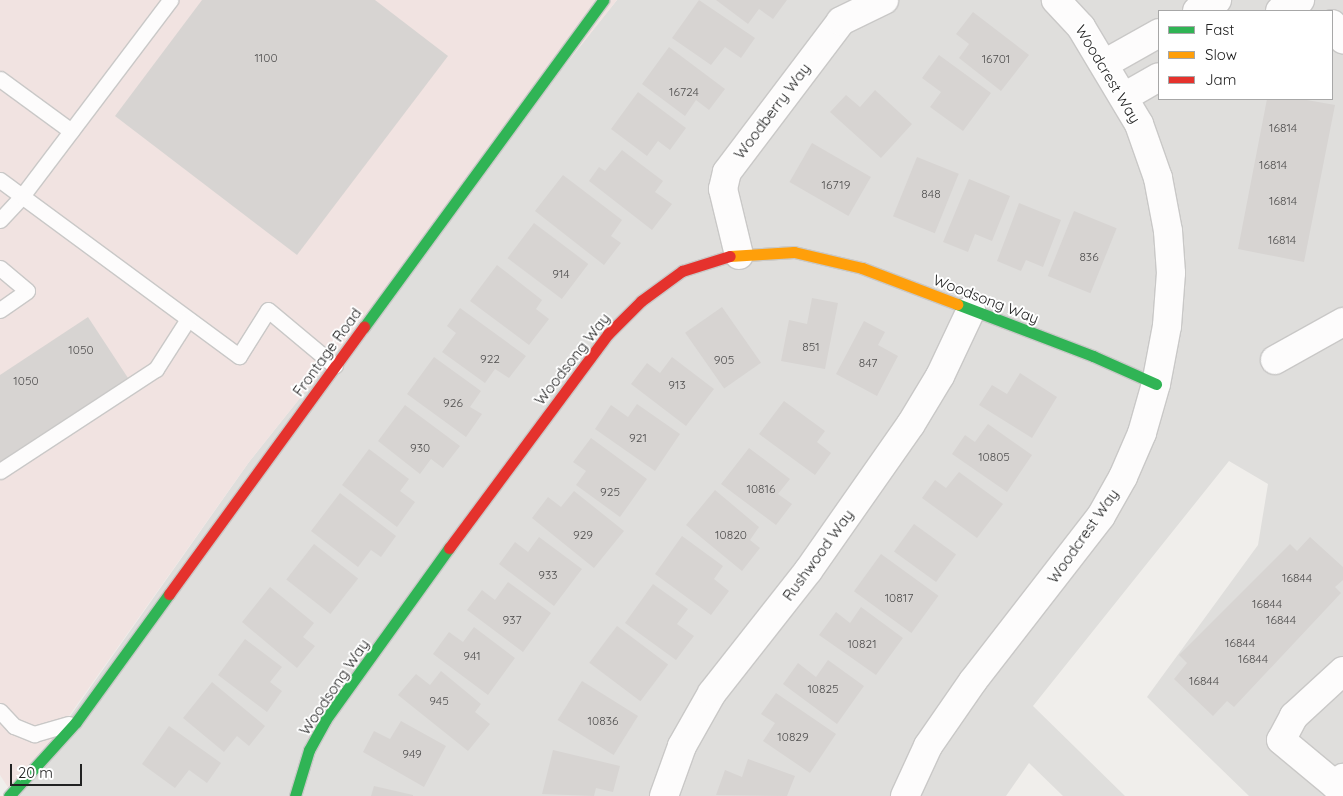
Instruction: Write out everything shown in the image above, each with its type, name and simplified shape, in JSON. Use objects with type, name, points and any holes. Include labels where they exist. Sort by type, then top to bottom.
[{"type":"street","name":"Frontage Road","points":[[9,796],[76,722],[603,0]]},
{"type":"street","name":"Woodberry Way","points":[[738,255],[723,188],[727,172],[841,21],[884,0]]},
{"type":"street","name":"Woodcrest Way","points":[[905,796],[928,746],[962,697],[1101,516],[1127,468],[1156,384],[1167,326],[1171,273],[1168,231],[1158,178],[1140,124],[1081,27],[1056,0]]},
{"type":"street","points":[[1199,10],[1216,0]]},
{"type":"street","points":[[1282,10],[1300,0]]},
{"type":"street","points":[[1304,0],[1316,10]]},
{"type":"street","points":[[1104,64],[1158,34]]},
{"type":"street","points":[[1124,97],[1158,78]]},
{"type":"street","name":"Woodsong Way","points":[[295,796],[309,750],[326,719],[608,334],[641,301],[682,271],[720,258],[738,255],[794,252],[862,268],[1093,356],[1156,384]]},
{"type":"street","name":"Rushwood Way","points":[[664,796],[682,746],[712,693],[808,571],[911,424],[940,376],[970,310]]},
{"type":"street","points":[[1275,360],[1343,322]]},
{"type":"street","points":[[1343,671],[1294,716],[1281,740],[1335,786],[1343,778]]},
{"type":"lane","points":[[0,220],[22,196],[170,0]]},
{"type":"lane","points":[[0,79],[71,131]]},
{"type":"lane","points":[[0,180],[239,356],[268,310],[336,366]]},
{"type":"lane","points":[[0,268],[27,291],[0,310]]},
{"type":"lane","points":[[0,471],[156,369],[188,319]]},
{"type":"lane","points":[[0,711],[14,726],[34,734],[76,722]]},
{"type":"shaded area","points":[[0,0],[617,0],[249,462],[13,795],[0,775]]},
{"type":"shaded area","points":[[617,0],[1343,0],[1343,796],[1249,796],[1147,697],[1258,545],[1268,484],[1229,461],[1033,706],[1125,796],[1063,796],[1029,763],[1006,796],[14,796],[249,462]]},
{"type":"building","points":[[202,0],[375,0],[448,56],[297,255],[115,116]]},
{"type":"building","points":[[699,0],[755,38],[741,58],[725,47],[711,65],[672,38]]},
{"type":"building","points":[[716,0],[787,0],[773,19],[759,9],[748,24]]},
{"type":"building","points":[[973,12],[1029,55],[1001,91],[959,58],[969,44],[956,34]]},
{"type":"building","points":[[669,47],[725,89],[709,110],[696,100],[685,116],[642,84]]},
{"type":"building","points":[[939,55],[991,93],[963,131],[930,107],[941,92],[922,78]]},
{"type":"building","points":[[875,90],[912,124],[881,158],[830,112],[846,95],[860,107]]},
{"type":"building","points":[[638,92],[686,128],[670,150],[658,141],[647,156],[611,129]]},
{"type":"building","points":[[1267,100],[1307,100],[1335,105],[1304,262],[1238,249]]},
{"type":"building","points":[[812,143],[871,177],[848,216],[790,182]]},
{"type":"building","points":[[622,150],[663,181],[655,192],[672,204],[652,230],[589,181],[599,167],[605,171]]},
{"type":"building","points":[[917,157],[959,174],[935,233],[893,216]]},
{"type":"building","points":[[563,175],[622,220],[611,236],[621,243],[604,265],[535,211]]},
{"type":"building","points":[[969,179],[1010,196],[992,241],[975,234],[968,252],[943,242]]},
{"type":"building","points":[[1019,203],[1061,220],[1043,267],[1026,260],[1021,271],[997,261]]},
{"type":"building","points":[[1074,211],[1117,228],[1090,293],[1048,276]]},
{"type":"building","points":[[534,223],[588,264],[562,299],[508,258]]},
{"type":"building","points":[[497,265],[542,300],[536,309],[549,319],[529,345],[470,301]]},
{"type":"building","points":[[812,298],[838,303],[825,369],[781,361],[789,320],[807,324]]},
{"type":"building","points":[[722,307],[761,363],[724,389],[685,333]]},
{"type":"building","points":[[460,308],[526,356],[509,378],[495,369],[485,383],[442,352],[456,333],[447,326]]},
{"type":"building","points":[[88,317],[128,378],[0,462],[0,375]]},
{"type":"building","points":[[864,321],[885,332],[878,345],[898,356],[877,396],[836,374]]},
{"type":"building","points":[[434,357],[481,391],[470,407],[482,414],[466,437],[407,394]]},
{"type":"building","points":[[672,357],[714,389],[686,426],[631,384],[647,363],[660,373]]},
{"type":"building","points":[[1020,373],[1057,397],[1032,438],[979,405],[992,385],[1007,394]]},
{"type":"building","points":[[784,401],[825,431],[817,442],[831,453],[815,475],[759,434]]},
{"type":"building","points":[[637,404],[680,434],[655,471],[595,429],[611,405],[628,417]]},
{"type":"building","points":[[405,405],[460,446],[443,468],[431,459],[420,474],[378,441]]},
{"type":"building","points":[[988,424],[1032,455],[1007,492],[952,454],[965,435],[975,442]]},
{"type":"building","points":[[591,438],[647,479],[620,517],[576,485],[586,471],[573,462]]},
{"type":"building","points":[[749,448],[790,479],[778,494],[792,504],[776,525],[721,484]]},
{"type":"building","points":[[369,449],[409,479],[400,491],[415,502],[397,527],[342,485]]},
{"type":"building","points":[[959,472],[1003,504],[977,538],[922,498],[935,480],[946,488]]},
{"type":"building","points":[[715,490],[759,527],[750,540],[760,548],[742,571],[686,525]]},
{"type":"building","points":[[574,491],[624,531],[594,568],[532,518],[548,497],[561,507]]},
{"type":"building","points":[[340,493],[396,536],[381,557],[371,550],[358,567],[311,531]]},
{"type":"building","points":[[914,524],[956,555],[936,582],[894,552]]},
{"type":"building","points":[[682,536],[723,566],[714,579],[729,591],[711,615],[655,574]]},
{"type":"building","points":[[539,537],[582,569],[554,606],[499,564],[515,542],[528,552]]},
{"type":"building","points":[[1310,537],[1343,567],[1343,580],[1335,587],[1341,593],[1234,707],[1227,701],[1213,716],[1174,679],[1187,663],[1179,655],[1290,544],[1297,551]]},
{"type":"building","points":[[314,544],[358,578],[330,614],[286,579]]},
{"type":"building","points":[[881,554],[938,596],[911,633],[854,591]]},
{"type":"building","points":[[508,582],[551,613],[523,652],[467,610],[482,590],[495,600]]},
{"type":"building","points":[[653,584],[688,609],[677,624],[694,636],[676,660],[625,623]]},
{"type":"building","points":[[270,587],[314,623],[303,637],[315,646],[297,668],[242,622]]},
{"type":"building","points":[[861,607],[903,638],[876,675],[819,635],[836,612],[850,623]]},
{"type":"building","points":[[617,626],[668,665],[640,701],[589,663]]},
{"type":"building","points":[[474,627],[515,658],[488,695],[433,654],[449,632],[463,642]]},
{"type":"building","points":[[245,639],[282,667],[270,682],[282,691],[267,712],[218,675]]},
{"type":"building","points":[[828,660],[864,686],[837,724],[783,684],[798,663],[816,677]]},
{"type":"building","points":[[441,671],[481,704],[475,712],[490,724],[468,751],[398,695],[416,674],[430,685]]},
{"type":"building","points":[[582,681],[638,716],[614,755],[558,720]]},
{"type":"building","points":[[212,682],[265,726],[249,746],[237,736],[224,752],[183,718]]},
{"type":"building","points":[[776,693],[836,734],[810,773],[763,741],[775,723],[761,714]]},
{"type":"building","points":[[401,721],[446,746],[424,787],[363,752],[374,731],[390,739]]},
{"type":"building","points":[[169,726],[221,763],[207,783],[189,770],[175,788],[142,764]]},
{"type":"building","points":[[553,750],[620,766],[613,792],[596,788],[594,796],[542,794]]},
{"type":"building","points":[[748,759],[795,776],[787,796],[716,795],[725,770],[742,777]]},
{"type":"building","points":[[374,786],[413,795],[413,796],[371,796]]},
{"type":"traffic: fast","points":[[364,327],[603,0]]},
{"type":"traffic: fast","points":[[957,304],[1093,356],[1156,384]]},
{"type":"traffic: fast","points":[[295,796],[309,750],[326,719],[449,548]]},
{"type":"traffic: fast","points":[[9,796],[76,722],[169,594]]},
{"type":"traffic: slow","points":[[730,256],[794,252],[862,268],[957,304]]},
{"type":"traffic: jam","points":[[449,548],[608,334],[641,301],[682,271],[730,256]]},
{"type":"traffic: jam","points":[[169,594],[364,327]]}]
